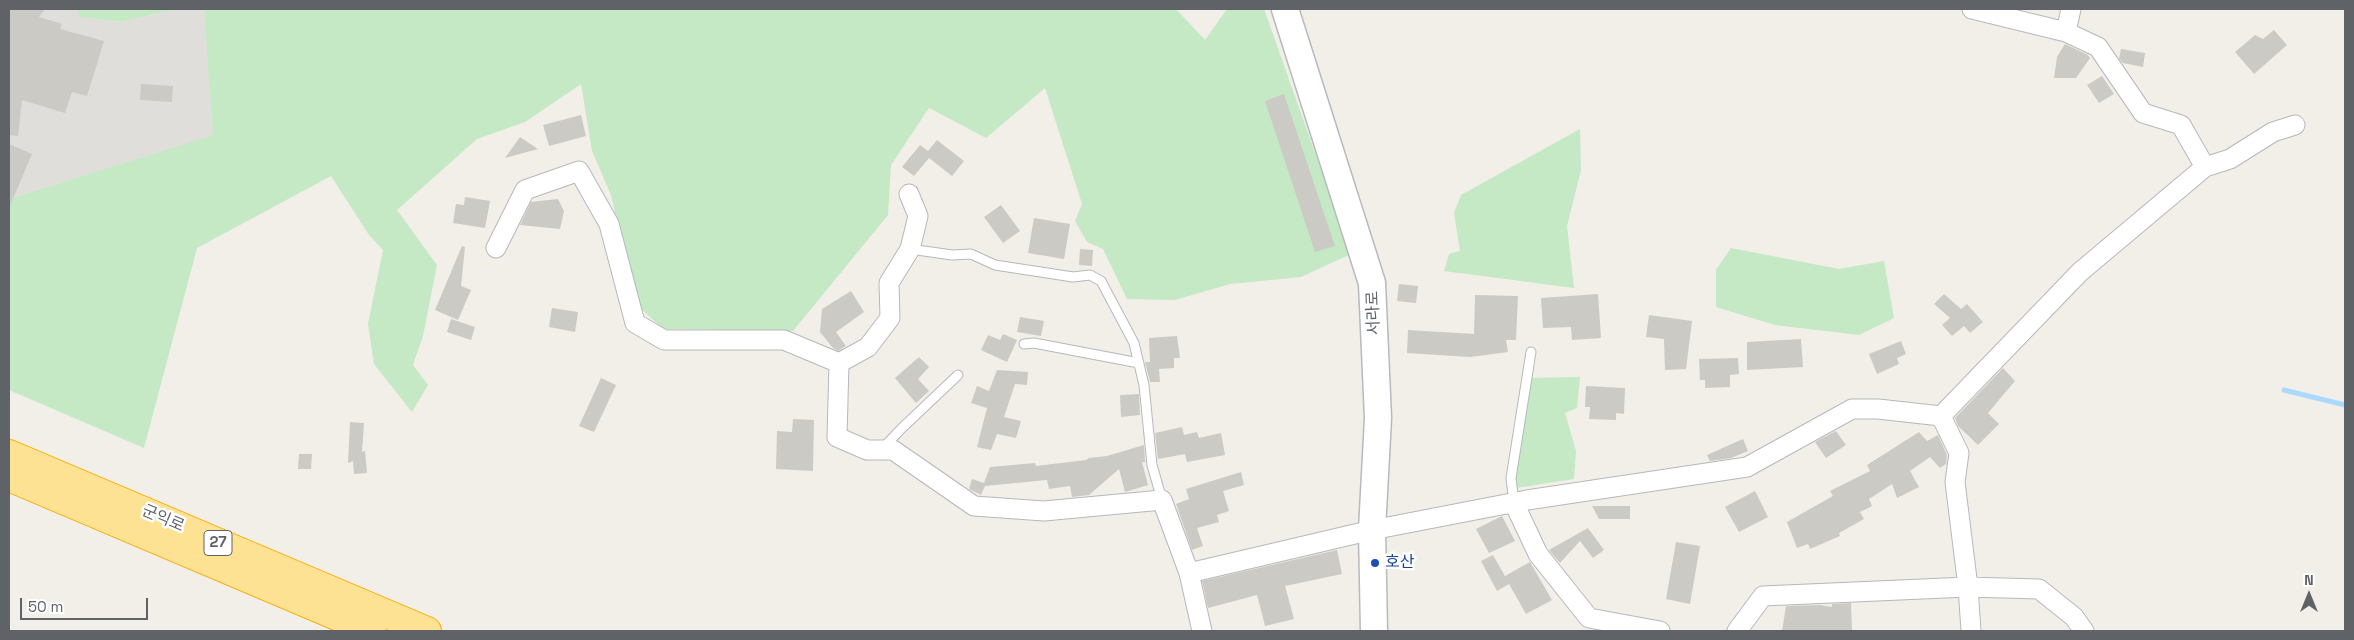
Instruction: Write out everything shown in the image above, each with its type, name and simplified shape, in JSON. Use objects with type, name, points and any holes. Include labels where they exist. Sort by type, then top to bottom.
[{"type":"highway","name":"군익로","points":[[9,454],[427,631]]},
{"type":"highway","name":"군익로","points":[[9,477],[372,631]]},
{"type":"street","name":"서라로","points":[[1285,9],[1372,282],[1378,418],[1372,530],[1374,631]]},
{"type":"street","points":[[1972,9],[2066,32],[2098,47],[2143,113],[2181,125],[2205,168]]},
{"type":"street","points":[[2066,32],[2070,9]]},
{"type":"street","points":[[1941,416],[2080,272],[2205,168],[2230,159],[2273,132],[2295,125]]},
{"type":"street","points":[[496,248],[525,190],[579,171],[610,224],[635,323],[664,340],[784,340],[839,363]]},
{"type":"street","points":[[839,363],[868,347],[890,318],[889,283],[910,249],[918,216],[909,194]]},
{"type":"street","points":[[839,363],[837,437],[867,450],[893,450],[974,506],[1044,511],[1162,500],[1189,573],[1202,631]]},
{"type":"street","points":[[1189,573],[1372,530],[1514,503],[1747,467],[1852,409],[1878,409],[1941,416]]},
{"type":"street","points":[[1941,416],[1959,453],[1955,482],[1968,587],[1971,631]]},
{"type":"street","points":[[1514,503],[1538,554],[1589,618],[1660,631]]},
{"type":"street","points":[[1737,631],[1763,596],[1968,587],[2039,589],[2074,617],[2084,631]]},
{"type":"lane","points":[[910,249],[952,255],[971,254],[996,265],[1073,277],[1090,275],[1101,281],[1134,343],[1144,385],[1152,466],[1162,500]]},
{"type":"lane","points":[[1024,344],[1034,343],[1139,363]]},
{"type":"lane","points":[[1514,503],[1511,478],[1531,352]]},
{"type":"lane","points":[[882,450],[902,428],[958,375]]},
{"type":"shaded area","points":[[9,9],[76,9],[82,17],[121,22],[176,9],[204,9],[214,135],[9,199]]},
{"type":"green space","points":[[76,9],[176,9],[121,22],[81,17]]},
{"type":"green space","points":[[204,9],[1176,9],[1205,40],[1227,9],[1264,9],[1351,254],[1301,277],[1230,284],[1175,300],[1127,299],[1103,249],[1087,242],[1075,221],[1082,204],[1045,88],[986,138],[929,108],[891,165],[888,215],[793,331],[663,329],[636,304],[611,195],[592,151],[581,84],[525,122],[477,139],[397,210],[437,265],[423,336],[413,365],[428,385],[412,412],[374,364],[368,324],[383,250],[369,235],[331,176],[197,248],[144,448],[9,390],[9,199],[213,135]]},
{"type":"green space","points":[[1580,129],[1581,170],[1567,226],[1574,288],[1444,271],[1449,254],[1460,251],[1454,213],[1461,195]]},
{"type":"green space","points":[[1731,248],[1839,269],[1884,261],[1894,318],[1859,335],[1775,325],[1716,307],[1716,270]]},
{"type":"green space","points":[[1580,377],[1577,408],[1565,413],[1576,451],[1574,479],[1509,489],[1529,378]]},
{"type":"building","points":[[9,9],[45,9],[39,17],[62,24],[60,29],[104,41],[87,96],[72,92],[65,113],[22,100],[18,136],[9,135]]},
{"type":"building","points":[[2274,30],[2287,45],[2254,74],[2235,52],[2255,35],[2263,39]]},
{"type":"building","points":[[2065,44],[2088,55],[2090,58],[2076,78],[2054,78],[2057,57]]},
{"type":"building","points":[[2121,49],[2145,53],[2143,67],[2123,63],[2119,59]]},
{"type":"building","points":[[2102,76],[2114,94],[2099,103],[2087,85]]},
{"type":"building","points":[[141,84],[173,86],[172,102],[140,100]]},
{"type":"building","points":[[1284,94],[1335,246],[1315,252],[1265,101]]},
{"type":"building","points":[[581,115],[586,136],[549,146],[543,125]]},
{"type":"building","points":[[520,137],[538,149],[505,158]]},
{"type":"building","points":[[937,140],[964,161],[952,176],[929,158],[914,176],[902,167],[920,145],[928,151]]},
{"type":"building","points":[[9,144],[32,154],[9,208]]},
{"type":"building","points":[[465,197],[490,201],[485,228],[453,223],[456,204],[464,205]]},
{"type":"building","points":[[558,199],[564,211],[560,229],[520,225],[531,202]]},
{"type":"building","points":[[1001,205],[1020,231],[1003,243],[984,217]]},
{"type":"building","points":[[1034,218],[1070,224],[1064,259],[1028,253]]},
{"type":"building","points":[[462,246],[465,247],[461,286],[471,290],[458,320],[435,310]]},
{"type":"building","points":[[1080,249],[1093,250],[1092,266],[1079,265]]},
{"type":"building","points":[[1399,284],[1418,286],[1416,303],[1397,301]]},
{"type":"building","points":[[851,291],[864,312],[836,332],[846,346],[838,351],[833,348],[820,332],[822,309]]},
{"type":"building","points":[[1598,294],[1601,338],[1572,340],[1571,327],[1543,328],[1541,298]]},
{"type":"building","points":[[1944,294],[1961,309],[1967,304],[1983,322],[1970,333],[1964,326],[1952,336],[1942,325],[1950,318],[1934,304]]},
{"type":"building","points":[[1475,295],[1518,296],[1516,340],[1506,340],[1508,352],[1470,357],[1407,353],[1408,330],[1474,334]]},
{"type":"building","points":[[552,308],[578,312],[575,332],[549,327]]},
{"type":"building","points":[[1649,315],[1692,321],[1686,369],[1665,370],[1664,339],[1646,337]]},
{"type":"building","points":[[1020,317],[1044,321],[1041,336],[1017,332]]},
{"type":"building","points":[[451,319],[475,327],[471,340],[447,332]]},
{"type":"building","points":[[1003,334],[1017,340],[1007,362],[981,350],[988,335],[1000,340]]},
{"type":"building","points":[[1177,336],[1180,358],[1174,358],[1174,368],[1159,369],[1160,382],[1150,382],[1145,362],[1150,362],[1149,338]]},
{"type":"building","points":[[1801,339],[1803,367],[1747,370],[1747,342]]},
{"type":"building","points":[[1901,341],[1906,354],[1897,358],[1899,364],[1877,374],[1869,354]]},
{"type":"building","points":[[919,357],[929,367],[918,379],[929,391],[916,403],[895,378]]},
{"type":"building","points":[[1738,358],[1739,374],[1730,375],[1730,387],[1705,388],[1705,380],[1700,380],[1699,359]]},
{"type":"building","points":[[2003,368],[2015,381],[1988,413],[1999,424],[1978,445],[1958,426],[1955,418]]},
{"type":"building","points":[[997,370],[1028,372],[1027,385],[1015,384],[1004,417],[1021,421],[1016,438],[997,434],[991,450],[977,447],[987,408],[971,403],[977,386],[989,391]]},
{"type":"building","points":[[601,378],[616,385],[594,432],[579,426]]},
{"type":"building","points":[[1586,386],[1625,388],[1624,414],[1616,413],[1616,420],[1589,419],[1590,407],[1585,407]]},
{"type":"building","points":[[1139,394],[1140,415],[1121,417],[1120,395]]},
{"type":"building","points":[[793,419],[814,420],[813,471],[776,469],[777,431],[792,432]]},
{"type":"building","points":[[350,422],[364,423],[362,452],[365,451],[367,473],[354,474],[353,461],[348,463]]},
{"type":"building","points":[[1182,427],[1184,435],[1197,432],[1199,438],[1221,433],[1225,455],[1187,462],[1185,454],[1158,459],[1155,433]]},
{"type":"building","points":[[1836,431],[1846,445],[1826,458],[1815,442]]},
{"type":"building","points":[[1919,432],[1927,441],[1938,435],[1947,455],[1946,464],[1940,468],[1930,457],[1910,471],[1919,487],[1897,498],[1892,484],[1869,499],[1872,506],[1860,512],[1864,519],[1839,533],[1840,536],[1810,549],[1808,544],[1797,548],[1787,522],[1833,496],[1830,491],[1870,471],[1867,465]]},
{"type":"building","points":[[1743,439],[1748,451],[1731,458],[1710,461],[1707,455]]},
{"type":"building","points":[[1144,445],[1145,462],[1142,462],[1148,485],[1125,492],[1119,469],[1089,495],[1072,497],[1070,486],[1049,489],[1047,480],[985,486],[981,495],[969,489],[972,479],[984,483],[990,467],[1035,463],[1036,466],[1086,460]]},
{"type":"building","points":[[299,454],[312,454],[311,469],[298,469]]},
{"type":"building","points":[[1241,472],[1244,485],[1223,491],[1229,511],[1217,515],[1219,522],[1197,528],[1203,546],[1192,550],[1176,504],[1189,499],[1186,489]]},
{"type":"building","points":[[1755,491],[1768,517],[1739,532],[1725,507]]},
{"type":"building","points":[[1592,506],[1630,506],[1630,519],[1599,519]]},
{"type":"building","points":[[1502,516],[1515,541],[1489,553],[1476,529]]},
{"type":"building","points":[[1588,528],[1604,550],[1593,558],[1580,541],[1560,563],[1549,550]]},
{"type":"building","points":[[1676,542],[1700,546],[1690,604],[1666,599]]},
{"type":"building","points":[[1337,550],[1342,574],[1285,586],[1294,619],[1265,626],[1257,595],[1208,608],[1202,581]]},
{"type":"building","points":[[1493,555],[1505,576],[1530,562],[1552,600],[1526,614],[1509,584],[1497,591],[1481,561]]},
{"type":"building","points":[[1851,603],[1852,631],[1782,631],[1786,606],[1820,605],[1832,607],[1832,604]]},
{"type":"waterway","points":[[2284,390],[2345,405]]},
{"type":"place","name":"호산","points":[[1375,563]]}]
